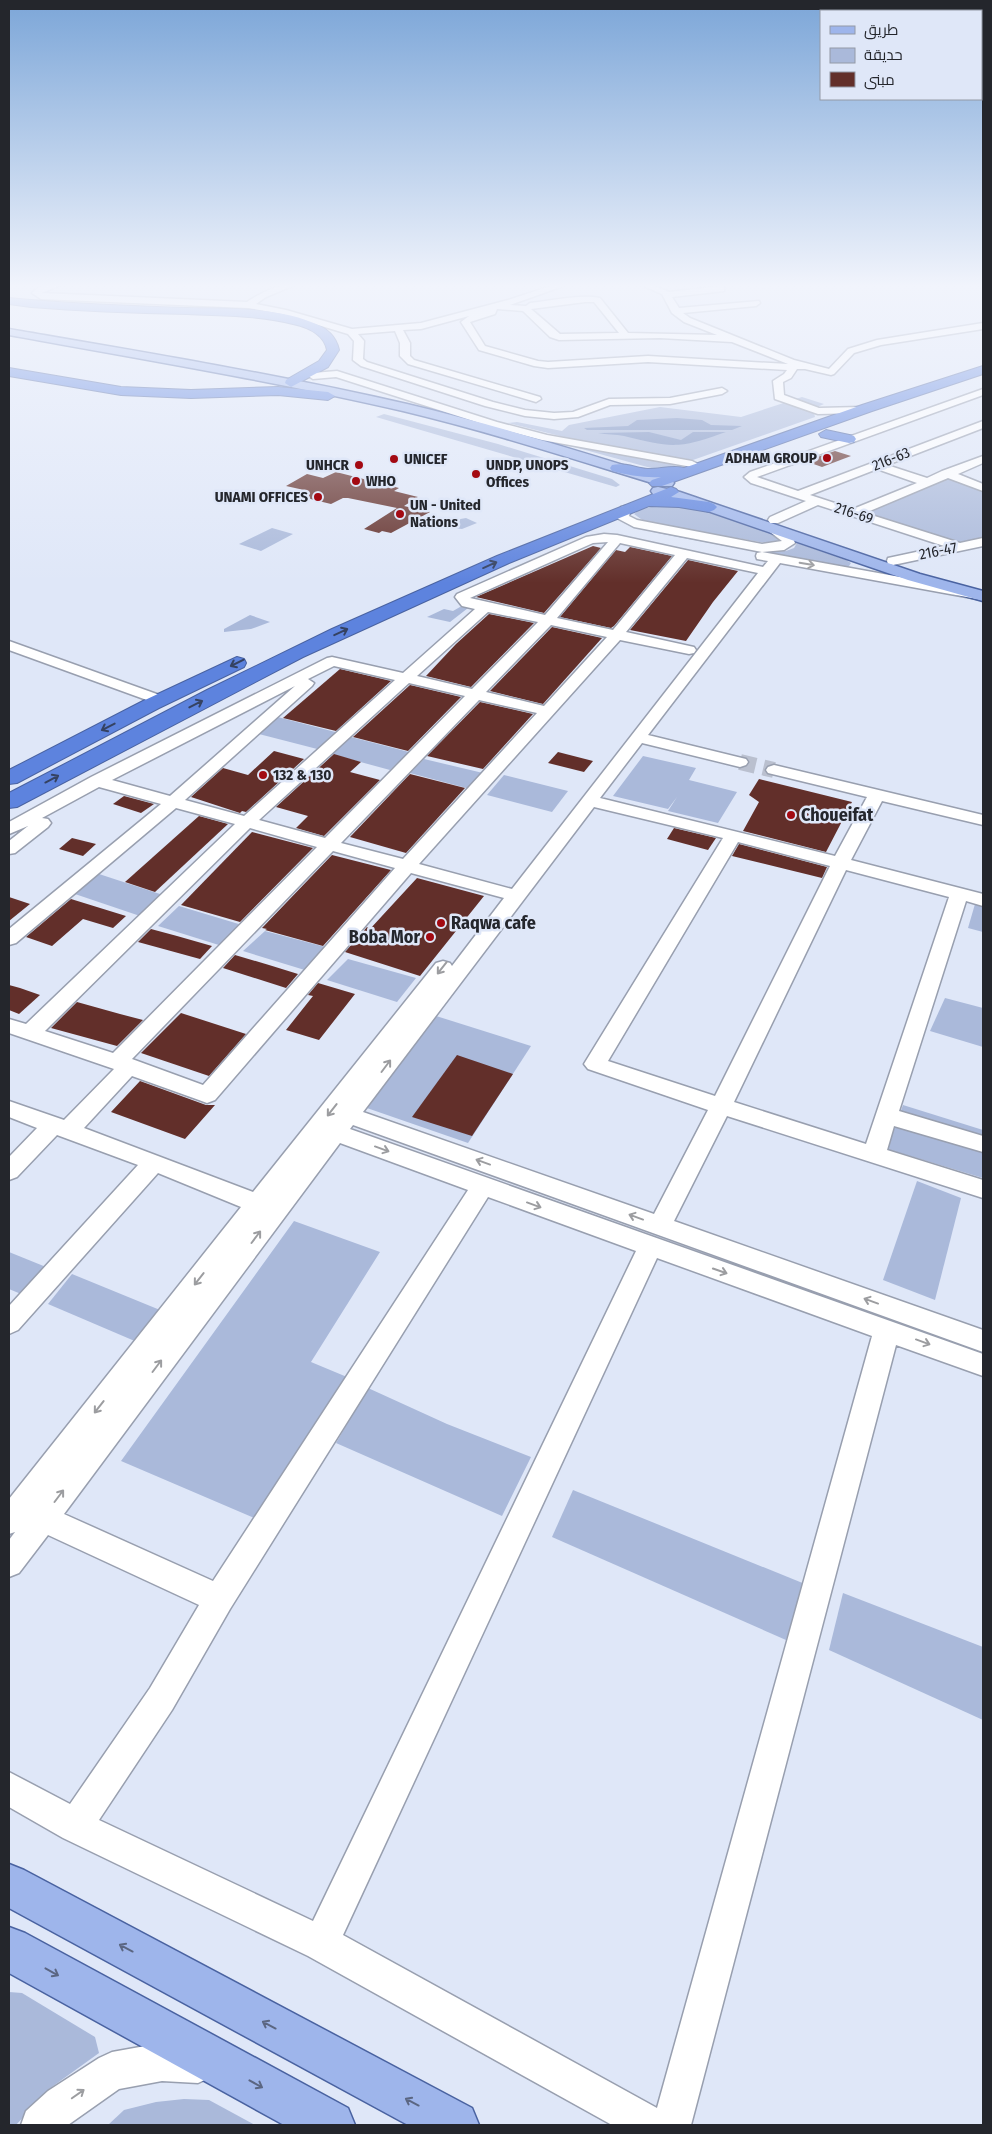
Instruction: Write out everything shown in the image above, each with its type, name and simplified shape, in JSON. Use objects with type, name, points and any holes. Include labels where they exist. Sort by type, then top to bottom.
[{"type":"highway","points":[[71,384],[131,392],[191,394],[278,391],[328,396]]},
{"type":"highway","points":[[627,499],[679,502],[703,486],[822,423],[941,384]]},
{"type":"highway","points":[[822,423],[970,384]]},
{"type":"highway","points":[[822,423],[849,439]]},
{"type":"highway","points":[[610,470],[659,474],[703,486]]},
{"type":"highway","points":[[610,470],[621,478],[627,499]]},
{"type":"highway","points":[[355,607],[478,553],[627,499],[664,487],[703,486]]},
{"type":"highway","points":[[9,802],[159,723],[337,634],[504,559],[587,525],[627,499],[664,487],[703,486]]},
{"type":"highway","points":[[9,778],[156,702],[251,656]]},
{"type":"main road","points":[[286,384],[484,435],[664,487],[703,486],[773,525],[914,577],[981,589]]},
{"type":"main road","points":[[286,384],[406,408],[520,438],[610,470]]},
{"type":"main road","points":[[773,525],[981,589]]},
{"type":"main road","points":[[9,1885],[455,2125]]},
{"type":"main road","points":[[9,1949],[331,2125]]},
{"type":"street","points":[[367,384],[493,424],[546,438],[703,486]]},
{"type":"street","points":[[426,384],[525,413],[554,416],[568,415],[609,402],[670,401],[722,391]]},
{"type":"street","points":[[494,384],[538,395],[535,402],[539,406],[568,415]]},
{"type":"street","points":[[778,384],[779,397],[822,423]]},
{"type":"street","points":[[849,439],[983,392]]},
{"type":"street","points":[[903,420],[919,425]]},
{"type":"street","name":"216-63","points":[[799,495],[916,449],[980,427]]},
{"type":"street","points":[[935,431],[951,436]]},
{"type":"street","points":[[867,433],[883,438]]},
{"type":"street","name":"216-69","points":[[849,439],[750,477],[755,481],[959,547]]},
{"type":"street","points":[[900,444],[916,449]]},
{"type":"street","points":[[854,513],[983,459]]},
{"type":"street","points":[[876,465],[926,482]]},
{"type":"street","points":[[946,473],[983,488]]},
{"type":"street","points":[[627,499],[622,517],[628,521],[765,548],[780,547],[789,543],[787,537],[773,525],[816,501]]},
{"type":"street","points":[[587,525],[648,534],[764,564]]},
{"type":"street","points":[[648,534],[646,530],[650,529],[671,530]]},
{"type":"street","points":[[689,650],[467,603],[462,598],[590,540],[604,538],[618,539],[683,554],[981,589]]},
{"type":"street","points":[[9,1171],[60,1128],[123,1064],[330,844],[548,620],[618,539]]},
{"type":"street","name":"216-47","points":[[893,561],[983,542]]},
{"type":"street","points":[[9,1026],[123,1064],[207,1095],[407,866],[617,634],[683,554]]},
{"type":"street","points":[[645,725],[689,650],[764,564]]},
{"type":"street","points":[[9,1562],[295,1171],[614,759],[645,725],[703,651],[764,564]]},
{"type":"street","points":[[30,1033],[247,822],[485,607]]},
{"type":"street","points":[[9,644],[156,702]]},
{"type":"street","points":[[9,652],[156,702]]},
{"type":"street","points":[[9,829],[91,784],[332,661],[547,711]]},
{"type":"street","points":[[9,939],[174,802],[332,661]]},
{"type":"street","points":[[645,725],[743,758]]},
{"type":"street","points":[[509,894],[590,801],[614,759]]},
{"type":"street","points":[[983,812],[777,767],[877,795],[983,820]]},
{"type":"street","points":[[91,784],[174,802],[509,894]]},
{"type":"street","points":[[9,849],[91,784]]},
{"type":"street","points":[[321,1943],[655,1236],[722,1106],[840,864],[877,795]]},
{"type":"street","points":[[590,801],[733,835],[983,900]]},
{"type":"street","points":[[733,835],[595,1064],[983,1189]]},
{"type":"street","points":[[874,1154],[959,894]]},
{"type":"street","points":[[9,1522],[258,1204],[343,1124],[362,1085]]},
{"type":"street","points":[[9,1109],[154,1162],[258,1204]]},
{"type":"street","points":[[886,1115],[983,1144]]},
{"type":"street","points":[[343,1124],[483,1186],[606,1218]]},
{"type":"street","points":[[343,1124],[702,1253],[887,1329],[983,1365]]},
{"type":"street","points":[[9,1323],[154,1162]]},
{"type":"street","points":[[75,1826],[162,1699],[220,1599],[483,1186]]},
{"type":"street","points":[[702,1253],[983,1341]]},
{"type":"street","points":[[672,2125],[887,1329]]},
{"type":"street","points":[[42,1518],[220,1599]]},
{"type":"street","points":[[9,1789],[75,1826],[321,1943],[650,2125]]},
{"type":"street","points":[[40,2125],[62,2105],[112,2070],[162,2062],[221,2065]]},
{"type":"green space","points":[[802,397],[824,404],[808,411],[814,413],[815,417],[693,460],[580,441],[508,423],[517,422],[562,431],[569,425],[660,407],[741,417]]},
{"type":"green space","points":[[384,414],[498,444],[612,479],[620,485],[616,487],[376,417]]},
{"type":"green space","points":[[556,442],[682,463],[671,467],[651,468]]},
{"type":"green space","points":[[945,477],[983,492],[983,538],[956,543],[862,513]]},
{"type":"green space","points":[[667,503],[692,506],[781,536],[781,542],[771,544],[645,522],[634,514],[639,510]]},
{"type":"green space","points":[[466,518],[477,523],[462,529],[427,525]]},
{"type":"green space","points":[[272,528],[293,534],[261,551],[239,544]]},
{"type":"green space","points":[[652,532],[769,552],[786,551],[794,548],[797,543],[851,563],[849,566],[836,567]]},
{"type":"green space","points":[[460,607],[468,608],[450,622],[427,617],[444,609],[453,611]]},
{"type":"green space","points":[[250,615],[270,622],[251,629],[224,632],[224,629]]},
{"type":"green space","points":[[270,715],[343,734],[325,751],[251,732]]},
{"type":"green space","points":[[351,737],[409,752],[390,770],[331,754]]},
{"type":"green space","points":[[643,756],[696,768],[689,780],[737,792],[718,823],[668,811],[677,797],[668,809],[613,796]]},
{"type":"green space","points":[[424,759],[483,773],[470,789],[410,773]]},
{"type":"green space","points":[[504,775],[568,791],[552,812],[487,795]]},
{"type":"green space","points":[[96,873],[166,896],[143,917],[72,893]]},
{"type":"green space","points":[[975,904],[983,906],[983,932],[968,928]]},
{"type":"green space","points":[[179,906],[242,925],[222,946],[158,926]]},
{"type":"green space","points":[[265,931],[333,949],[308,971],[243,951]]},
{"type":"green space","points":[[348,959],[416,978],[397,1002],[327,980]]},
{"type":"green space","points":[[945,998],[983,1008],[983,1047],[930,1031]]},
{"type":"green space","points":[[433,1015],[531,1046],[468,1143],[364,1107]]},
{"type":"green space","points":[[903,1105],[983,1130],[983,1178],[887,1149]]},
{"type":"green space","points":[[917,1181],[961,1198],[935,1300],[883,1280]]},
{"type":"green space","points":[[294,1221],[380,1252],[311,1362],[347,1377],[261,1521],[121,1461]]},
{"type":"green space","points":[[9,1252],[46,1267],[21,1294],[9,1289]]},
{"type":"green space","points":[[72,1274],[160,1310],[137,1342],[48,1304]]},
{"type":"green space","points":[[368,1388],[447,1424],[531,1457],[502,1516],[336,1443]]},
{"type":"green space","points":[[573,1490],[805,1584],[786,1640],[552,1537]]},
{"type":"green space","points":[[843,1593],[983,1647],[983,1720],[829,1650]]},
{"type":"green space","points":[[9,1992],[22,1993],[95,2037],[99,2053],[49,2089],[16,2125],[9,2125]]},
{"type":"green space","points":[[184,2099],[209,2100],[255,2125],[108,2125],[124,2110],[156,2102]]},
{"type":"shaded area","points":[[677,418],[702,420],[711,425],[742,426],[732,430],[587,430],[584,428],[628,426],[637,420]]},
{"type":"shaded area","points":[[649,432],[681,440],[693,432],[726,432],[686,444],[675,445],[654,443],[621,435],[598,433]]},
{"type":"building","name":"ADHAM GROUP","points":[[835,451],[851,456],[822,467],[805,461]]},
{"type":"building","points":[[336,472],[399,488],[394,491],[418,497],[404,506],[430,512],[391,533],[382,531],[379,533],[364,529],[397,508],[348,498],[343,498],[331,504],[294,495],[304,490],[286,486],[307,474],[323,478]]},
{"type":"building","points":[[593,546],[601,548],[544,613],[476,597]]},
{"type":"building","points":[[630,547],[672,556],[614,626],[611,628],[560,617],[616,550],[625,552]]},
{"type":"building","points":[[688,560],[738,571],[713,602],[686,641],[630,630]]},
{"type":"building","points":[[489,614],[534,623],[471,687],[426,676],[456,644]]},
{"type":"building","points":[[552,627],[602,638],[543,704],[490,691]]},
{"type":"building","points":[[340,669],[391,681],[336,731],[283,718]]},
{"type":"building","points":[[410,685],[461,697],[408,751],[353,737]]},
{"type":"building","points":[[480,702],[533,714],[483,769],[427,756]]},
{"type":"building","points":[[274,751],[304,759],[246,812],[242,811],[240,813],[191,797],[223,768],[248,775]]},
{"type":"building","points":[[558,752],[593,761],[584,772],[548,763]]},
{"type":"building","points":[[334,754],[361,762],[350,772],[380,780],[324,836],[296,828],[308,816],[276,807]]},
{"type":"building","points":[[410,774],[465,788],[406,853],[350,837]]},
{"type":"building","name":"Choueifat","points":[[759,779],[852,802],[826,852],[743,831],[759,802],[749,795]]},
{"type":"building","points":[[124,796],[154,804],[141,813],[113,804]]},
{"type":"building","points":[[199,816],[228,824],[155,892],[125,882]]},
{"type":"building","points":[[674,828],[716,838],[708,850],[667,839]]},
{"type":"building","points":[[252,832],[313,848],[240,922],[181,905]]},
{"type":"building","points":[[72,838],[96,844],[83,856],[59,849]]},
{"type":"building","points":[[739,844],[827,867],[822,878],[732,856]]},
{"type":"building","points":[[332,855],[391,870],[323,946],[262,928]]},
{"type":"building","points":[[417,878],[484,896],[420,976],[345,952],[367,927],[370,929]]},
{"type":"building","points":[[9,897],[30,904],[9,921]]},
{"type":"building","points":[[71,899],[126,916],[113,928],[83,919],[52,946],[26,937]]},
{"type":"building","points":[[151,929],[212,946],[200,959],[138,942]]},
{"type":"building","points":[[235,955],[298,974],[286,988],[223,968]]},
{"type":"building","points":[[318,983],[355,994],[319,1040],[286,1030],[313,996],[308,995]]},
{"type":"building","points":[[9,985],[40,995],[19,1014],[9,1010]]},
{"type":"building","points":[[77,1002],[143,1020],[117,1046],[51,1028]]},
{"type":"building","points":[[181,1013],[246,1034],[209,1076],[141,1053]]},
{"type":"building","points":[[457,1055],[513,1074],[472,1136],[412,1117]]},
{"type":"building","points":[[140,1081],[206,1105],[215,1105],[185,1139],[111,1112]]},
{"type":"tunnel","points":[[740,762],[774,770]]},
{"type":"place","name":"ADHAM GROUP","points":[[827,458]]},
{"type":"place","name":"UNICEF","points":[[394,459]]},
{"type":"place","name":"UNHCR","points":[[359,465]]},
{"type":"place","name":"UNDP, UNOPS Offices","points":[[476,474]]},
{"type":"place","name":"WHO","points":[[356,481]]},
{"type":"place","name":"UNAMI OFFICES","points":[[318,497]]},
{"type":"place","name":"UN - United Nations","points":[[400,514]]},
{"type":"place","name":"132 & 130","points":[[263,775]]},
{"type":"place","name":"Choueifat","points":[[791,815]]},
{"type":"place","name":"Raqwa cafe","points":[[441,923]]},
{"type":"place","name":"Boba Mor","points":[[430,937]]}]
